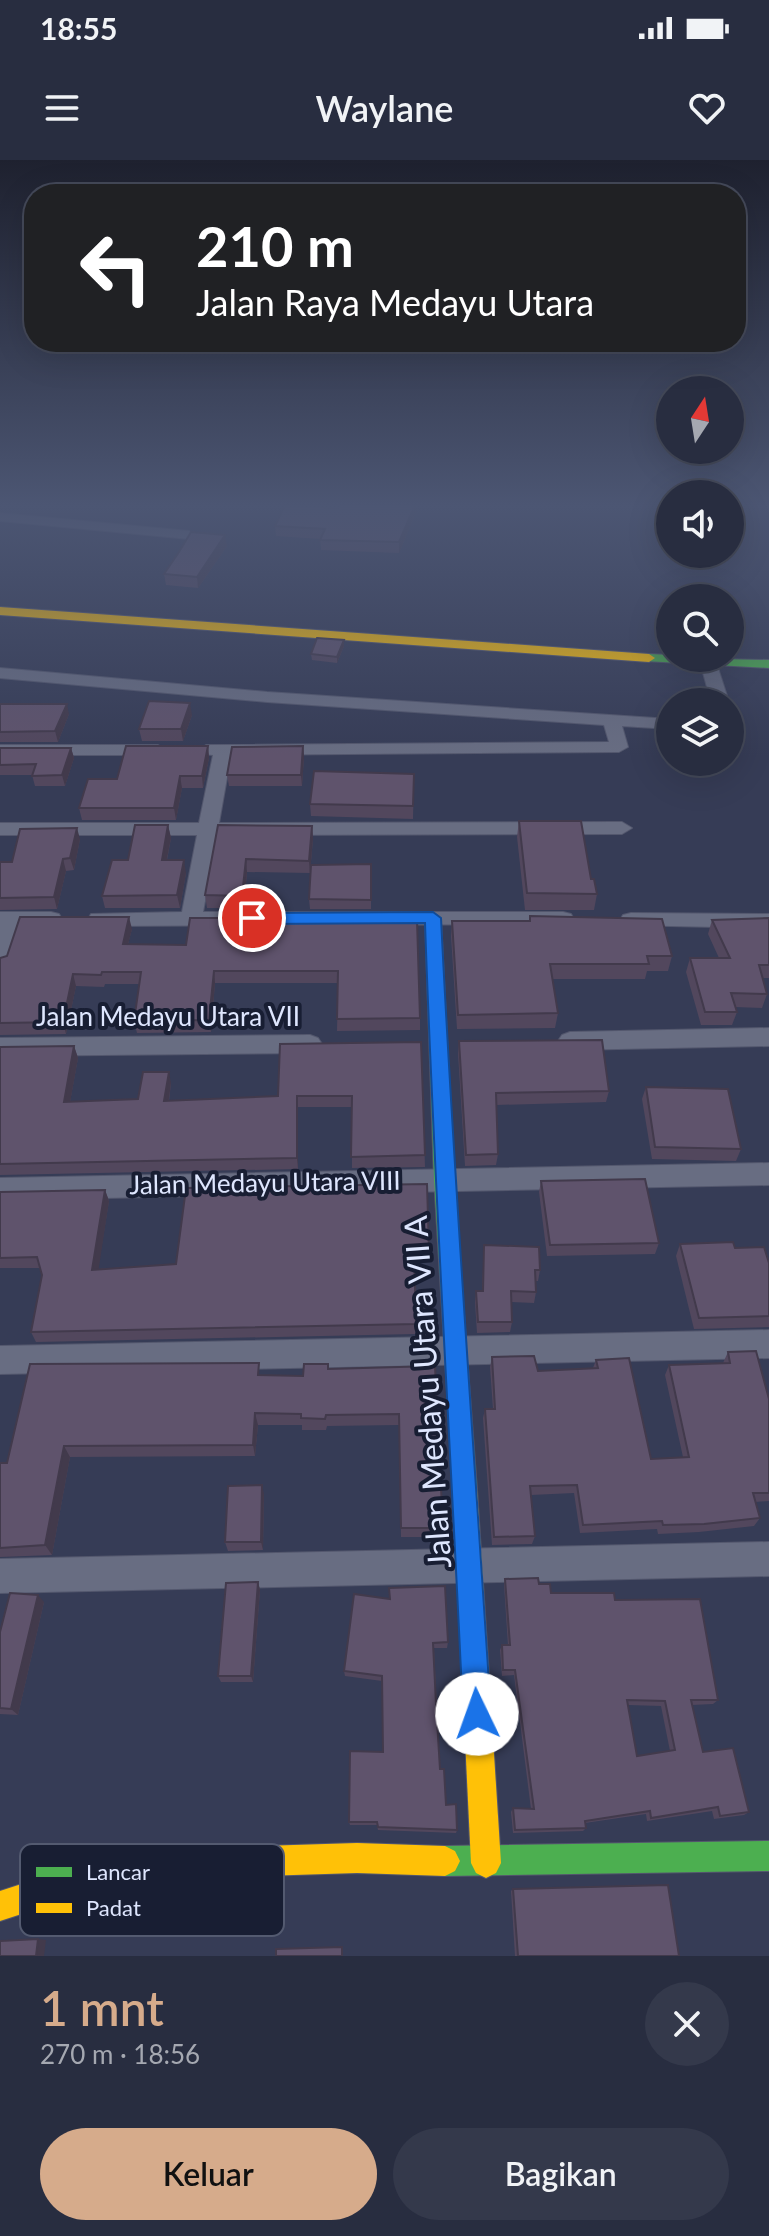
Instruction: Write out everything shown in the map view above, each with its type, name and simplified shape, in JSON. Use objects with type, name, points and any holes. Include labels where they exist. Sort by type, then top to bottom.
[{"type":"street","points":[[0,611],[656,659]]},
{"type":"street","points":[[744,663],[769,664]]},
{"type":"street","points":[[0,673],[267,697],[656,723]]},
{"type":"street","points":[[0,750],[619,747],[612,721]]},
{"type":"street","points":[[191,918],[223,750]]},
{"type":"street","points":[[0,829],[622,828]]},
{"type":"street","name":"Jalan Medayu Utara VII A","points":[[433,918],[429,1043],[444,1178],[457,1350],[486,1863]]},
{"type":"street","points":[[0,962],[7,919],[769,921]]},
{"type":"street","points":[[541,1041],[769,1037]]},
{"type":"street","points":[[429,1043],[467,1042]]},
{"type":"street","name":"Jalan Medayu Utara VII","points":[[0,1047],[332,1044]]},
{"type":"street","name":"Jalan Medayu Utara VIII","points":[[0,1189],[769,1174]]},
{"type":"street","points":[[0,1360],[769,1344]]},
{"type":"street","points":[[0,1576],[769,1559]]},
{"type":"street","points":[[284,1860],[357,1858],[486,1863],[769,1856]]},
{"type":"street","points":[[0,1906],[20,1899]]},
{"type":"building","points":[[317,638],[344,640],[337,657],[311,654]]},
{"type":"building","points":[[149,701],[190,703],[181,729],[139,729]]},
{"type":"building","points":[[0,704],[67,704],[55,731],[0,732]]},
{"type":"building","points":[[126,746],[208,746],[202,776],[180,776],[174,808],[79,808],[88,779],[117,779]]},
{"type":"building","points":[[303,746],[301,775],[227,775],[232,747]]},
{"type":"building","points":[[0,748],[71,748],[62,775],[32,776],[36,764],[0,765]]},
{"type":"building","points":[[314,771],[414,774],[413,806],[310,804]]},
{"type":"building","points":[[519,821],[581,821],[591,879],[594,879],[597,894],[527,893]]},
{"type":"building","points":[[135,825],[168,825],[162,860],[184,860],[177,895],[102,896],[112,860],[128,860]]},
{"type":"building","points":[[218,825],[312,826],[309,861],[246,859],[242,896],[205,895]]},
{"type":"building","points":[[77,828],[70,858],[63,859],[54,897],[0,898],[0,862],[12,862],[20,829]]},
{"type":"building","points":[[371,864],[371,900],[309,899],[311,865]]},
{"type":"building","points":[[530,916],[662,919],[672,956],[647,956],[649,964],[550,964],[558,1013],[458,1015],[452,921],[530,921]]},
{"type":"building","points":[[20,917],[129,917],[123,944],[186,945],[190,918],[240,918],[240,921],[308,921],[308,918],[417,920],[420,1018],[337,1019],[338,971],[214,971],[209,1020],[134,1021],[141,972],[102,972],[101,975],[73,974],[63,1022],[0,1023],[0,958],[7,956]]},
{"type":"building","points":[[769,918],[769,965],[759,965],[767,994],[731,993],[737,1012],[705,1012],[690,958],[730,958],[712,920]]},
{"type":"building","points":[[602,1040],[609,1091],[496,1093],[498,1154],[466,1155],[459,1041]]},
{"type":"building","points":[[421,1042],[425,1155],[351,1157],[352,1096],[297,1096],[297,1158],[0,1164],[0,1047],[74,1046],[64,1102],[138,1099],[143,1072],[169,1072],[164,1101],[278,1096],[280,1044]]},
{"type":"building","points":[[646,1087],[728,1089],[741,1149],[655,1147]]},
{"type":"building","points":[[645,1179],[659,1243],[550,1245],[541,1181]]},
{"type":"building","points":[[427,1184],[429,1250],[414,1250],[416,1324],[31,1332],[42,1275],[37,1257],[0,1258],[0,1192],[105,1190],[92,1270],[176,1264],[186,1188]]},
{"type":"building","points":[[733,1242],[735,1248],[764,1247],[769,1263],[769,1316],[699,1318],[680,1244]]},
{"type":"building","points":[[484,1245],[539,1247],[540,1270],[535,1270],[536,1292],[511,1291],[512,1322],[478,1322],[476,1291],[483,1291]]},
{"type":"building","points":[[756,1351],[769,1399],[769,1493],[753,1493],[760,1518],[704,1524],[663,1525],[662,1521],[583,1525],[577,1485],[530,1486],[535,1536],[494,1537],[485,1409],[495,1409],[492,1357],[534,1356],[538,1371],[598,1368],[596,1360],[629,1358],[651,1459],[689,1457],[669,1365],[730,1363],[728,1352]]},
{"type":"building","points":[[259,1363],[258,1375],[303,1376],[304,1364],[328,1364],[328,1369],[435,1366],[443,1528],[401,1528],[399,1414],[326,1415],[325,1419],[301,1418],[301,1414],[255,1413],[253,1445],[64,1446],[45,1545],[0,1548],[0,1463],[7,1463],[30,1364]]},
{"type":"building","points":[[262,1485],[261,1542],[225,1542],[228,1486]]},
{"type":"building","points":[[538,1578],[539,1584],[550,1584],[551,1593],[614,1593],[615,1600],[700,1599],[718,1700],[691,1700],[703,1752],[733,1748],[749,1812],[720,1816],[718,1807],[651,1818],[650,1811],[585,1821],[586,1828],[515,1830],[513,1808],[534,1809],[515,1670],[503,1670],[502,1645],[510,1645],[505,1579]],"holes":[[[627,1700],[665,1701],[675,1750],[637,1756]]]},
{"type":"building","points":[[258,1582],[251,1676],[218,1676],[226,1583]]},
{"type":"building","points":[[445,1586],[448,1642],[433,1643],[436,1704],[440,1769],[444,1769],[446,1805],[456,1804],[457,1830],[378,1827],[377,1822],[349,1822],[350,1751],[383,1752],[382,1676],[344,1671],[354,1594],[390,1599],[389,1588]]},
{"type":"building","points":[[10,1593],[38,1595],[11,1709],[0,1708],[0,1632]]},
{"type":"building","points":[[668,1885],[679,1956],[518,1956],[513,1889]]},
{"type":"building","points":[[38,1939],[36,1956],[0,1956],[0,1941]]},
{"type":"building","points":[[342,1947],[342,1956],[276,1956],[276,1949]]},
{"type":"traffic: fast","points":[[649,658],[769,664]]},
{"type":"traffic: fast","points":[[433,918],[444,1178],[465,1490]]},
{"type":"traffic: fast","points":[[445,1861],[769,1856]]},
{"type":"traffic: slow","points":[[0,611],[649,658]]},
{"type":"traffic: slow","points":[[465,1490],[486,1863]]},
{"type":"traffic: slow","points":[[284,1860],[357,1858],[445,1861]]},
{"type":"traffic: slow","points":[[0,1906],[20,1899]]},
{"type":"route","points":[[252,918],[433,918],[444,1178],[457,1350],[477,1714]]}]
